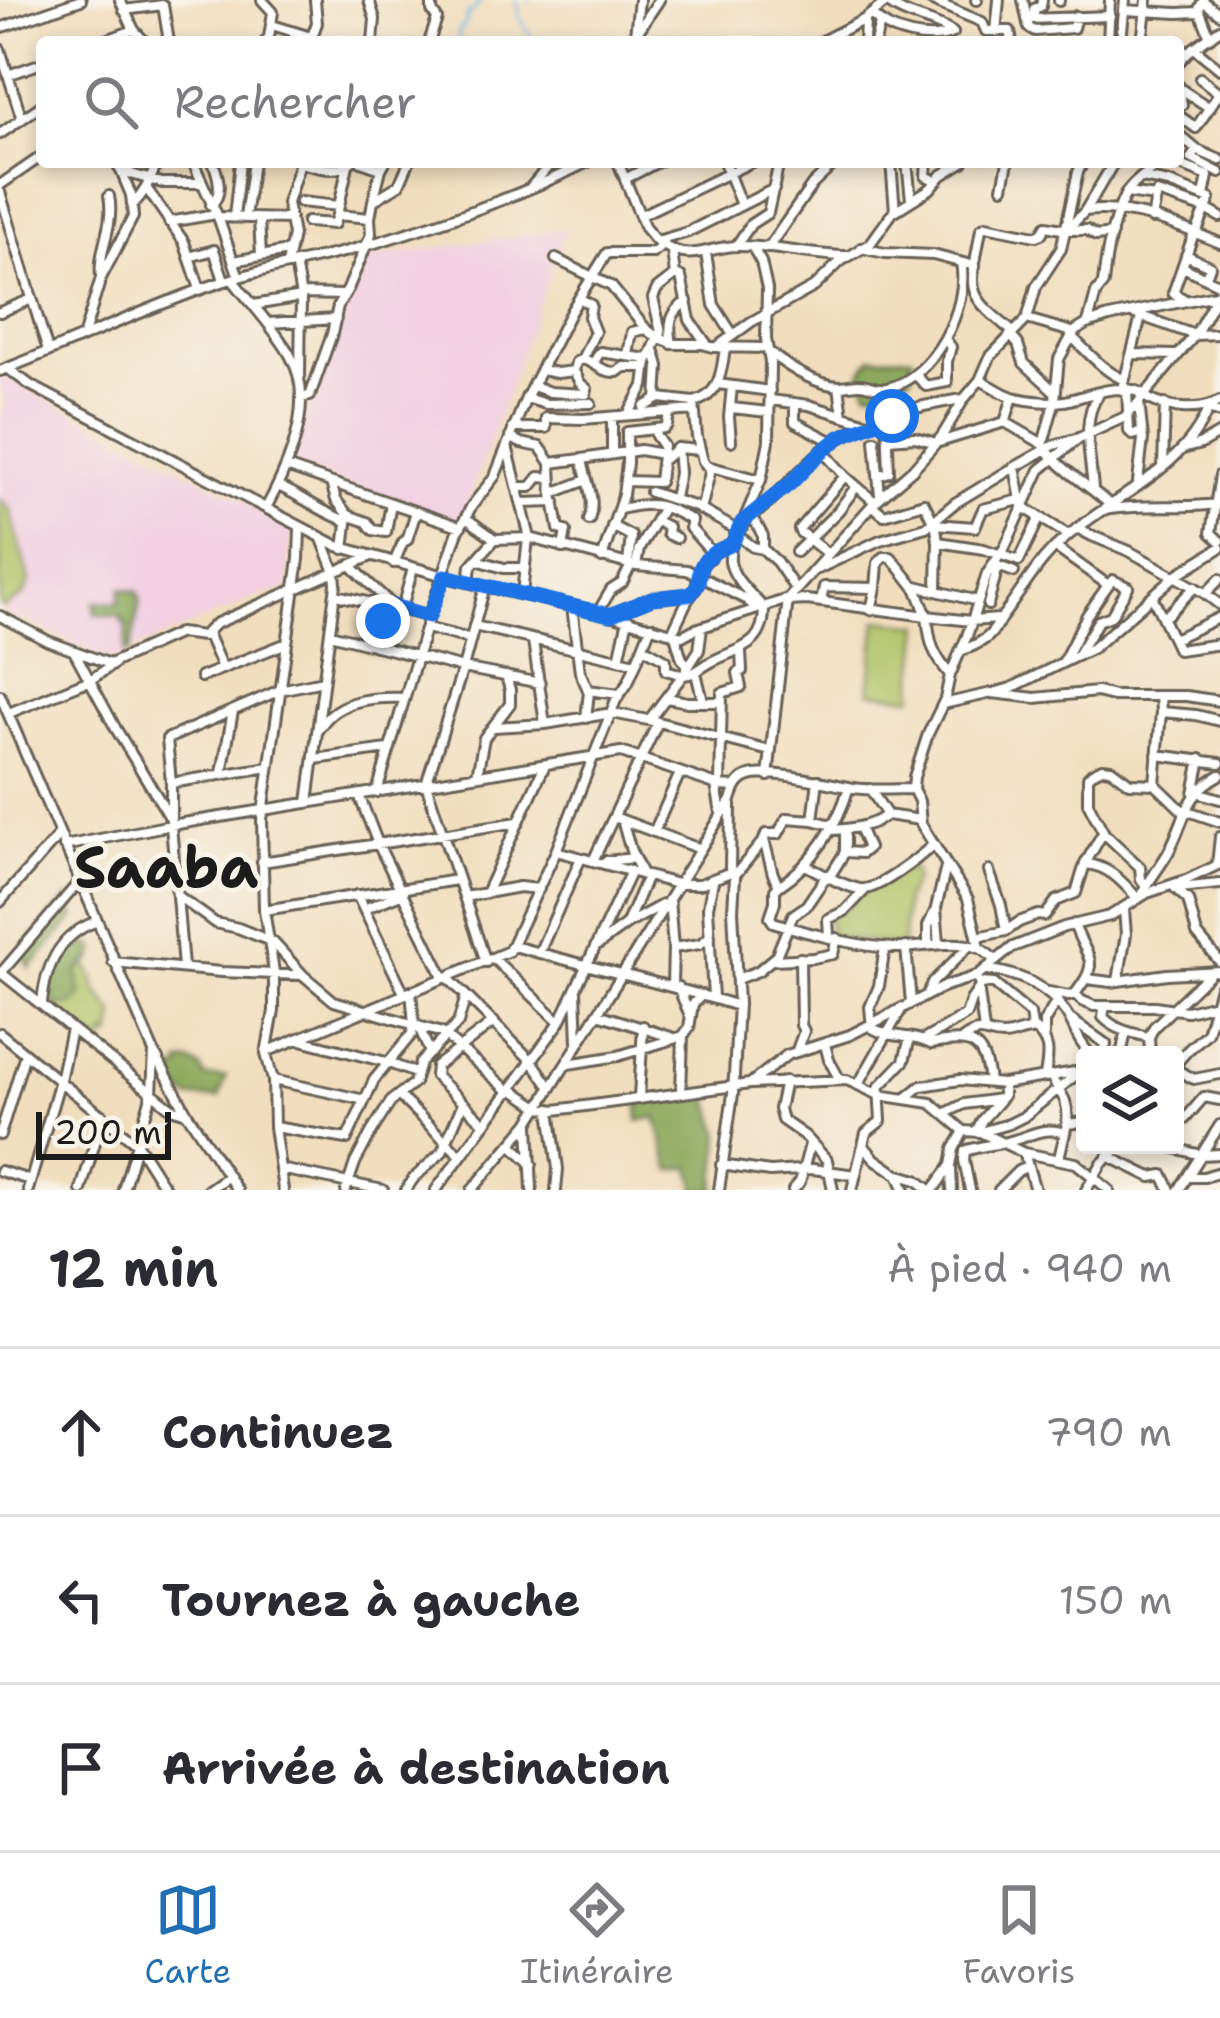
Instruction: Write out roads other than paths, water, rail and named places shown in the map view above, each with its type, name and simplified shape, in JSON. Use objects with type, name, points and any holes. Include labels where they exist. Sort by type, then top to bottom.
[{"type":"street","points":[[262,0],[272,9],[267,36]]},
{"type":"street","points":[[272,25],[312,36],[315,0]]},
{"type":"street","points":[[369,0],[374,36]]},
{"type":"street","points":[[431,36],[437,19],[432,0]]},
{"type":"street","points":[[633,36],[639,0]]},
{"type":"street","points":[[635,36],[659,0]]},
{"type":"street","points":[[930,0],[982,22],[986,31],[1010,31],[1011,36]]},
{"type":"street","points":[[996,32],[999,0]]},
{"type":"street","points":[[1023,0],[1031,19]]},
{"type":"street","points":[[1042,0],[1031,19],[1029,28],[1035,31],[1073,28],[1076,16],[1110,7],[1198,12]]},
{"type":"street","points":[[1143,36],[1147,0]]},
{"type":"street","points":[[0,28],[76,1]]},
{"type":"street","points":[[831,36],[888,1],[897,10],[953,33],[949,36]]},
{"type":"street","points":[[1198,12],[1203,1],[1220,14]]},
{"type":"street","points":[[140,36],[122,5],[164,4],[168,36]]},
{"type":"street","points":[[1122,36],[1124,6]]},
{"type":"street","points":[[1198,12],[1210,37]]},
{"type":"street","points":[[868,16],[918,36]]},
{"type":"street","points":[[865,36],[868,16]]},
{"type":"street","points":[[877,36],[880,23]]},
{"type":"street","points":[[1184,57],[1220,29]]},
{"type":"street","points":[[117,36],[134,30]]},
{"type":"street","points":[[1194,48],[1220,69]]},
{"type":"street","points":[[0,49],[22,119]]},
{"type":"street","points":[[8,75],[36,65]]},
{"type":"street","points":[[1184,114],[1196,128],[1220,93],[1200,78]]},
{"type":"street","points":[[1184,90],[1210,108]]},
{"type":"street","points":[[0,134],[36,109]]},
{"type":"street","points":[[1184,139],[1197,150],[1191,158],[1220,168]]},
{"type":"street","points":[[1184,147],[1188,143]]},
{"type":"street","points":[[36,161],[0,189],[48,351]]},
{"type":"street","points":[[1184,166],[1208,176],[1210,203],[1173,292],[1185,300]]},
{"type":"street","points":[[84,335],[101,278],[131,224],[134,205],[125,168]]},
{"type":"street","points":[[126,168],[147,184],[184,242],[200,290]]},
{"type":"street","points":[[134,205],[153,168]]},
{"type":"street","points":[[196,168],[234,261],[232,279]]},
{"type":"street","points":[[215,168],[215,212]]},
{"type":"street","points":[[234,217],[239,168]]},
{"type":"street","points":[[245,217],[252,168]]},
{"type":"street","points":[[234,261],[288,251],[293,244],[287,203],[298,168]]},
{"type":"street","points":[[169,222],[215,212],[334,224],[349,168]]},
{"type":"street","points":[[301,398],[310,396],[344,295],[371,235],[370,218],[382,168]]},
{"type":"street","points":[[373,201],[399,185],[406,168]]},
{"type":"street","points":[[527,190],[547,168]]},
{"type":"street","points":[[4,369],[200,290],[440,222],[574,168]]},
{"type":"street","points":[[620,168],[645,228],[672,251],[706,253],[736,246],[848,256]]},
{"type":"street","points":[[625,179],[646,168]]},
{"type":"street","points":[[726,168],[742,205]]},
{"type":"street","points":[[640,214],[739,168]]},
{"type":"street","points":[[736,246],[751,224],[768,213],[778,168]]},
{"type":"street","points":[[768,248],[812,185],[830,168]]},
{"type":"street","points":[[891,168],[895,211]]},
{"type":"street","points":[[908,168],[911,199]]},
{"type":"street","points":[[927,168],[926,176],[938,180]]},
{"type":"street","points":[[938,180],[940,168]]},
{"type":"street","points":[[716,346],[814,287],[869,244],[895,211],[955,168]]},
{"type":"street","points":[[1003,187],[1007,168]]},
{"type":"street","points":[[768,776],[787,600],[936,443],[990,358],[1027,319],[1036,287],[1056,259],[1080,168]]},
{"type":"street","points":[[1066,230],[1084,211],[1107,168]]},
{"type":"street","points":[[1087,324],[1103,284],[1126,192],[1155,168]]},
{"type":"street","points":[[1142,178],[1169,183],[1210,203],[1220,217]]},
{"type":"street","points":[[147,184],[202,183]]},
{"type":"street","points":[[377,792],[454,542],[495,476],[526,398],[607,253],[653,253],[660,243],[774,189]]},
{"type":"street","points":[[1126,192],[1156,197]]},
{"type":"street","points":[[1152,219],[1157,193],[1210,203]]},
{"type":"street","points":[[101,278],[112,217],[109,196]]},
{"type":"street","points":[[308,222],[305,203],[370,218]]},
{"type":"street","points":[[1084,211],[1102,209],[1184,226],[1220,243]]},
{"type":"street","points":[[259,219],[261,256]]},
{"type":"street","points":[[1054,396],[1024,363],[1012,333],[973,291],[984,226],[1036,236],[1046,226],[1087,230],[1096,236],[1112,234]]},
{"type":"street","points":[[0,237],[11,229]]},
{"type":"street","points":[[703,701],[674,634],[704,561],[737,532],[750,512],[769,450],[768,311],[761,262],[753,248]]},
{"type":"street","points":[[861,248],[933,255],[975,266]]},
{"type":"street","points":[[189,257],[214,250],[292,357],[300,378]]},
{"type":"street","points":[[266,508],[286,467],[301,398],[301,296],[288,251]]},
{"type":"street","points":[[672,251],[675,275]]},
{"type":"street","points":[[706,253],[713,305],[733,335]]},
{"type":"street","points":[[1186,255],[1210,266],[1206,277]]},
{"type":"street","points":[[556,259],[618,291],[646,328]]},
{"type":"street","points":[[628,415],[643,406],[673,413],[694,406],[718,384],[716,346],[692,325],[681,275],[675,275],[653,298],[663,333],[672,344],[716,346],[768,350],[804,376],[827,385],[865,383],[880,389],[915,374],[945,339],[957,316],[964,276],[961,263]]},
{"type":"street","points":[[1183,267],[1206,277],[1219,290]]},
{"type":"street","points":[[996,960],[976,943],[968,899],[920,820],[914,789],[919,760],[970,621],[983,603],[1021,503],[1034,488],[1047,450],[1059,359],[1072,334],[1087,324],[1219,290]]},
{"type":"street","points":[[816,570],[880,540],[926,527],[955,503],[1015,467],[1127,416],[1195,334],[1219,290]]},
{"type":"street","points":[[253,305],[301,296],[344,295]]},
{"type":"street","points":[[533,386],[585,394],[587,389],[574,371],[595,332],[589,318],[591,305],[579,298]]},
{"type":"street","points":[[0,312],[32,299]]},
{"type":"street","points":[[643,406],[650,359],[672,314],[687,301]]},
{"type":"street","points":[[1130,312],[1195,334],[1220,334]]},
{"type":"street","points":[[1141,316],[1124,386],[1131,435],[1142,432]]},
{"type":"street","points":[[267,323],[336,319]]},
{"type":"street","points":[[1027,319],[1072,334],[1107,372],[1141,397],[1220,413]]},
{"type":"street","points":[[628,356],[632,332],[646,328],[663,333]]},
{"type":"street","points":[[945,339],[950,345],[948,401]]},
{"type":"street","points":[[594,362],[600,352],[650,359],[659,366],[657,399]]},
{"type":"street","points":[[1133,354],[1177,355]]},
{"type":"street","points":[[581,359],[614,373],[650,359]]},
{"type":"street","points":[[4,369],[344,549],[469,583],[684,635],[797,599],[970,621],[1001,619]]},
{"type":"street","points":[[541,370],[574,371]]},
{"type":"street","points":[[915,374],[925,385],[947,382]]},
{"type":"street","points":[[980,380],[1013,397],[1068,400],[1124,386]]},
{"type":"street","points":[[718,384],[869,424]]},
{"type":"street","points":[[731,441],[732,386]]},
{"type":"street","points":[[839,386],[843,416]]},
{"type":"street","points":[[1094,489],[1084,436],[1100,392]]},
{"type":"street","points":[[1005,422],[1013,397]]},
{"type":"street","points":[[1138,484],[1141,397]]},
{"type":"street","points":[[526,398],[546,404],[591,403]]},
{"type":"street","points":[[510,436],[546,428],[546,418],[628,415],[657,399],[694,406]]},
{"type":"street","points":[[750,512],[791,483],[833,442],[887,418],[964,399]]},
{"type":"street","points":[[602,558],[620,509],[627,431],[667,426],[673,413],[669,400]]},
{"type":"street","points":[[959,652],[990,636],[1055,547],[1162,467],[1198,431],[1208,409],[1220,401]]},
{"type":"street","points":[[795,403],[795,422],[833,442]]},
{"type":"street","points":[[1162,467],[1166,404]]},
{"type":"street","points":[[694,406],[704,464],[761,480]]},
{"type":"street","points":[[732,408],[768,412]]},
{"type":"street","points":[[612,417],[612,454]]},
{"type":"street","points":[[880,475],[890,472],[887,418]]},
{"type":"street","points":[[1005,422],[1047,450],[1109,505]]},
{"type":"street","points":[[888,439],[915,437],[936,443],[1005,422]]},
{"type":"street","points":[[648,504],[651,487],[659,482],[662,458],[663,444],[655,430]]},
{"type":"street","points":[[1181,450],[1219,435]]},
{"type":"street","points":[[510,436],[540,447],[551,463],[559,529],[566,531],[563,548]]},
{"type":"street","points":[[510,436],[529,538],[522,594]]},
{"type":"street","points":[[875,440],[880,475],[876,502]]},
{"type":"street","points":[[662,458],[677,448],[700,450]]},
{"type":"street","points":[[674,498],[677,448]]},
{"type":"street","points":[[551,463],[640,449],[662,458]]},
{"type":"street","points":[[824,451],[884,515],[923,502],[938,542],[937,590]]},
{"type":"street","points":[[582,459],[590,484],[589,520]]},
{"type":"street","points":[[286,467],[416,512],[463,522],[495,539],[529,538],[632,565],[682,568],[761,608]]},
{"type":"street","points":[[1015,467],[1021,503],[1068,536]]},
{"type":"street","points":[[701,510],[711,468]]},
{"type":"street","points":[[942,705],[1011,688],[1076,658],[1220,545],[1211,533],[1220,475]]},
{"type":"street","points":[[828,554],[800,532],[801,525],[844,476]]},
{"type":"street","points":[[519,487],[530,487],[539,477],[551,478]]},
{"type":"street","points":[[522,503],[554,497],[587,480]]},
{"type":"street","points":[[625,481],[651,487],[737,532],[777,562],[796,590]]},
{"type":"street","points":[[321,509],[331,485]]},
{"type":"street","points":[[331,485],[347,518],[344,549]]},
{"type":"street","points":[[278,486],[321,509],[385,532],[392,503]]},
{"type":"street","points":[[796,552],[856,487]]},
{"type":"street","points":[[934,523],[974,527],[983,509],[1021,503]]},
{"type":"street","points":[[620,509],[648,504],[692,520],[690,528],[713,554]]},
{"type":"street","points":[[1096,512],[1126,506],[1217,504]]},
{"type":"street","points":[[598,612],[610,590],[622,583],[663,507]]},
{"type":"street","points":[[394,563],[416,512]]},
{"type":"street","points":[[750,512],[763,536],[763,549]]},
{"type":"street","points":[[996,562],[1020,560],[1040,518]]},
{"type":"street","points":[[656,521],[668,526],[667,534],[676,538]]},
{"type":"street","points":[[612,526],[631,536],[632,565]]},
{"type":"street","points":[[283,1190],[266,1052],[274,1011],[274,972],[262,862],[269,766],[300,527]]},
{"type":"street","points":[[1077,528],[1122,547],[1220,605]]},
{"type":"street","points":[[596,862],[618,818],[654,721],[683,675],[741,651],[758,634],[765,615],[731,568],[737,532]]},
{"type":"street","points":[[308,803],[336,595],[335,572],[321,538]]},
{"type":"street","points":[[469,583],[470,567],[495,539]]},
{"type":"street","points":[[938,542],[984,549],[1015,572]]},
{"type":"street","points":[[1055,547],[1108,585]]},
{"type":"street","points":[[8,714],[90,680],[179,633],[207,633],[215,625],[370,557]]},
{"type":"street","points":[[871,610],[878,563],[888,557],[914,586],[927,616],[930,644],[950,675]]},
{"type":"street","points":[[476,560],[524,568]]},
{"type":"street","points":[[352,565],[369,579],[372,589],[397,607]]},
{"type":"street","points":[[375,646],[380,626],[397,607],[413,568]]},
{"type":"street","points":[[1061,664],[1111,579],[1128,587],[1111,616],[1098,621],[1076,658]]},
{"type":"street","points":[[1206,593],[1220,579]]},
{"type":"street","points":[[485,586],[426,784],[457,880],[490,960],[560,1022]]},
{"type":"street","points":[[914,586],[983,603]]},
{"type":"street","points":[[821,602],[824,587],[877,588]]},
{"type":"street","points":[[1164,618],[1195,587]]},
{"type":"street","points":[[610,615],[652,598],[691,594]]},
{"type":"street","points":[[336,595],[429,616]]},
{"type":"street","points":[[1152,596],[1176,649],[1220,644]]},
{"type":"street","points":[[572,606],[575,649],[588,689],[586,718]]},
{"type":"street","points":[[0,616],[48,641],[115,663]]},
{"type":"street","points":[[1174,639],[1220,617]]},
{"type":"street","points":[[619,659],[628,619]]},
{"type":"street","points":[[474,626],[636,663]]},
{"type":"street","points":[[266,1052],[514,946],[595,757],[608,713],[628,682],[652,626]]},
{"type":"street","points":[[693,669],[702,627]]},
{"type":"street","points":[[426,628],[470,639]]},
{"type":"street","points":[[207,633],[222,668]]},
{"type":"street","points":[[330,634],[540,683]]},
{"type":"street","points":[[533,641],[545,724]]},
{"type":"street","points":[[201,677],[287,643]]},
{"type":"street","points":[[643,646],[666,660],[665,670],[683,675]]},
{"type":"street","points":[[74,651],[170,821]]},
{"type":"street","points":[[722,814],[718,785],[722,692],[741,687],[741,651]]},
{"type":"street","points":[[477,775],[484,738],[510,703],[506,676]]},
{"type":"street","points":[[183,967],[166,739],[280,690],[323,681]]},
{"type":"street","points":[[588,689],[619,694]]},
{"type":"street","points":[[603,692],[608,713]]},
{"type":"street","points":[[992,693],[1035,698],[1094,692],[1186,695],[1220,701]]},
{"type":"street","points":[[0,695],[154,1052],[237,1190]]},
{"type":"street","points":[[1155,784],[1160,695]]},
{"type":"street","points":[[317,733],[331,712],[345,705],[404,698]]},
{"type":"street","points":[[668,698],[722,702]]},
{"type":"street","points":[[222,774],[233,710]]},
{"type":"street","points":[[1161,712],[1220,721]]},
{"type":"street","points":[[494,728],[608,713],[770,751]]},
{"type":"street","points":[[315,759],[388,749]]},
{"type":"street","points":[[64,846],[170,821],[264,811],[623,752],[735,787]]},
{"type":"street","points":[[1157,755],[1220,764]]},
{"type":"street","points":[[925,1040],[966,1015],[987,970],[1013,946],[1124,910],[1142,894],[1190,804],[1201,759]]},
{"type":"street","points":[[487,891],[545,765]]},
{"type":"street","points":[[171,783],[269,766]]},
{"type":"street","points":[[1142,894],[1140,867],[1105,835],[1088,802],[1092,772],[1111,769],[1130,783],[1155,784],[1220,822]]},
{"type":"street","points":[[654,832],[680,773]]},
{"type":"street","points":[[1190,804],[1205,783],[1220,775]]},
{"type":"street","points":[[472,1190],[544,1109],[551,1088],[735,787],[747,777],[768,776],[870,789],[914,789]]},
{"type":"street","points":[[813,820],[818,780]]},
{"type":"street","points":[[849,787],[806,865],[775,890],[770,919],[885,947],[976,943],[1046,915],[1056,901],[1075,894],[1084,864],[1105,835]]},
{"type":"street","points":[[870,789],[887,815]]},
{"type":"street","points":[[359,795],[378,844],[446,978],[533,1062],[551,1088]]},
{"type":"street","points":[[719,1190],[738,1006],[731,800]]},
{"type":"street","points":[[1190,804],[1220,800]]},
{"type":"street","points":[[556,851],[677,884],[694,884],[733,873],[766,834],[778,834],[788,818],[845,829],[887,815],[920,820]]},
{"type":"street","points":[[618,818],[700,849]]},
{"type":"street","points":[[618,818],[645,875]]},
{"type":"street","points":[[262,862],[518,822]]},
{"type":"street","points":[[845,852],[858,854],[868,848],[860,827]]},
{"type":"street","points":[[737,979],[772,960],[793,915],[806,906],[845,852],[845,829]]},
{"type":"street","points":[[0,902],[59,835]]},
{"type":"street","points":[[1142,894],[1218,865],[1220,837]]},
{"type":"street","points":[[764,840],[779,886]]},
{"type":"street","points":[[772,960],[833,954],[828,920],[934,844]]},
{"type":"street","points":[[539,953],[581,858]]},
{"type":"street","points":[[596,862],[634,858]]},
{"type":"street","points":[[1084,864],[1104,868],[1142,894]]},
{"type":"street","points":[[806,865],[870,889]]},
{"type":"street","points":[[933,944],[928,926],[946,866]]},
{"type":"street","points":[[436,1190],[560,1022],[631,871]]},
{"type":"street","points":[[989,871],[1006,931]]},
{"type":"street","points":[[627,924],[645,875]]},
{"type":"street","points":[[264,910],[457,880]]},
{"type":"street","points":[[708,997],[708,907],[713,880]]},
{"type":"street","points":[[79,882],[0,973],[152,1093],[187,1113]]},
{"type":"street","points":[[1160,888],[1220,884]]},
{"type":"street","points":[[464,897],[523,887],[538,889]]},
{"type":"street","points":[[1175,889],[1188,899],[1197,934],[1220,962]]},
{"type":"street","points":[[364,909],[402,890]]},
{"type":"street","points":[[357,895],[408,992],[430,1053]]},
{"type":"street","points":[[178,896],[217,924],[267,939],[334,1001],[446,1035],[511,1091],[544,1109],[750,1084],[850,1080],[879,1095],[931,1102],[964,1131],[978,1132],[1023,1117],[1076,1074]]},
{"type":"street","points":[[597,946],[668,900]]},
{"type":"street","points":[[668,900],[675,986],[690,1018]]},
{"type":"street","points":[[1118,981],[1126,934],[1124,910]]},
{"type":"street","points":[[42,1006],[46,974],[62,945],[96,921]]},
{"type":"street","points":[[673,948],[700,944],[716,926],[735,923]]},
{"type":"street","points":[[1074,924],[1092,967],[1075,994]]},
{"type":"street","points":[[928,993],[932,983],[976,943]]},
{"type":"street","points":[[514,946],[738,1006]]},
{"type":"street","points":[[885,947],[870,1024],[887,1035],[934,1044],[962,1040],[976,1045],[988,1082]]},
{"type":"street","points":[[858,1085],[906,1006],[906,947]]},
{"type":"street","points":[[796,1052],[804,1034],[800,958]]},
{"type":"street","points":[[113,962],[303,975]]},
{"type":"street","points":[[987,970],[1105,1006],[1194,1010],[1218,1003]]},
{"type":"street","points":[[1087,979],[1118,981],[1215,972]]},
{"type":"street","points":[[1150,1046],[1154,1027],[1215,972]]},
{"type":"street","points":[[979,984],[985,1031]]},
{"type":"street","points":[[750,1084],[796,1052],[870,1024],[928,993],[979,984],[994,984],[1026,1009],[1034,1030],[1045,1037]]},
{"type":"street","points":[[1184,1054],[1207,1033],[1220,987]]},
{"type":"street","points":[[1046,990],[1101,1046]]},
{"type":"street","points":[[576,991],[578,1044]]},
{"type":"street","points":[[347,1186],[372,1131],[460,1017],[466,996]]},
{"type":"street","points":[[567,1064],[618,1056],[679,1037],[688,1028],[694,1001],[708,997]]},
{"type":"street","points":[[1057,1001],[1044,1022],[1048,1076],[1064,1100],[1059,1159]]},
{"type":"street","points":[[1105,1006],[1103,1019],[1125,1036]]},
{"type":"street","points":[[598,1014],[679,1037]]},
{"type":"street","points":[[1070,1018],[1083,1046]]},
{"type":"street","points":[[485,1124],[434,1074],[436,1066],[494,1022]]},
{"type":"street","points":[[274,1126],[347,1139],[386,1062],[416,1024]]},
{"type":"street","points":[[638,1098],[643,1026]]},
{"type":"street","points":[[0,1171],[29,1185],[71,1029]]},
{"type":"street","points":[[962,1040],[973,1032],[1003,1036],[1034,1030]]},
{"type":"street","points":[[0,1033],[137,1144],[166,1190]]},
{"type":"street","points":[[1108,1046],[1125,1036],[1149,1037]]},
{"type":"street","points":[[1123,1046],[1125,1036]]},
{"type":"street","points":[[679,1037],[681,1092]]},
{"type":"street","points":[[852,1190],[867,1131],[881,1121],[880,1085],[905,1058],[910,1038]]},
{"type":"street","points":[[297,1039],[416,1073]]},
{"type":"street","points":[[825,1044],[840,1080]]},
{"type":"street","points":[[123,1190],[152,1093],[154,1052]]},
{"type":"street","points":[[0,1133],[25,1054]]},
{"type":"street","points":[[403,1069],[420,1063]]},
{"type":"street","points":[[906,1098],[921,1086],[964,1079],[1003,1084],[1076,1071]]},
{"type":"street","points":[[1184,1072],[1193,1078],[1220,1074]]},
{"type":"street","points":[[273,1080],[364,1100]]},
{"type":"street","points":[[785,1081],[780,1114],[827,1160],[833,1190]]},
{"type":"street","points":[[978,1132],[1000,1099],[1003,1084]]},
{"type":"street","points":[[398,1095],[461,1156]]},
{"type":"street","points":[[1185,1119],[1205,1096],[1220,1100]]},
{"type":"street","points":[[944,1114],[961,1105],[1000,1099]]},
{"type":"street","points":[[406,1190],[440,1154],[463,1103]]},
{"type":"street","points":[[544,1109],[558,1169],[556,1190]]},
{"type":"street","points":[[81,1190],[103,1115]]},
{"type":"street","points":[[529,1123],[532,1190]]},
{"type":"street","points":[[970,1190],[965,1150],[1076,1124]]},
{"type":"street","points":[[1179,1190],[1220,1127]]},
{"type":"street","points":[[952,1190],[954,1149],[964,1131]]},
{"type":"street","points":[[978,1132],[1024,1153],[1080,1165],[1109,1190]]},
{"type":"street","points":[[793,1190],[799,1184],[810,1142]]},
{"type":"street","points":[[511,1144],[532,1164]]},
{"type":"street","points":[[864,1146],[898,1174],[932,1190],[951,1166]]},
{"type":"street","points":[[1184,1151],[1220,1154]]},
{"type":"street","points":[[1024,1153],[1035,1190]]},
{"type":"street","points":[[1086,1190],[1111,1154]]},
{"type":"street","points":[[1108,1156],[1151,1177],[1162,1175],[1170,1190]]},
{"type":"street","points":[[722,1165],[854,1175]]},
{"type":"street","points":[[999,1190],[1028,1166]]},
{"type":"street","points":[[280,1169],[382,1190]]},
{"type":"street","points":[[898,1174],[905,1190]]},
{"type":"street","points":[[208,1190],[228,1176]]},
{"type":"street","points":[[1188,1177],[1211,1178],[1218,1184]]},
{"type":"waterway","points":[[459,36],[479,0]]},
{"type":"waterway","points":[[517,0],[519,17],[530,36]]},
{"type":"district","name":"Saaba","points":[[166,867]]}]
